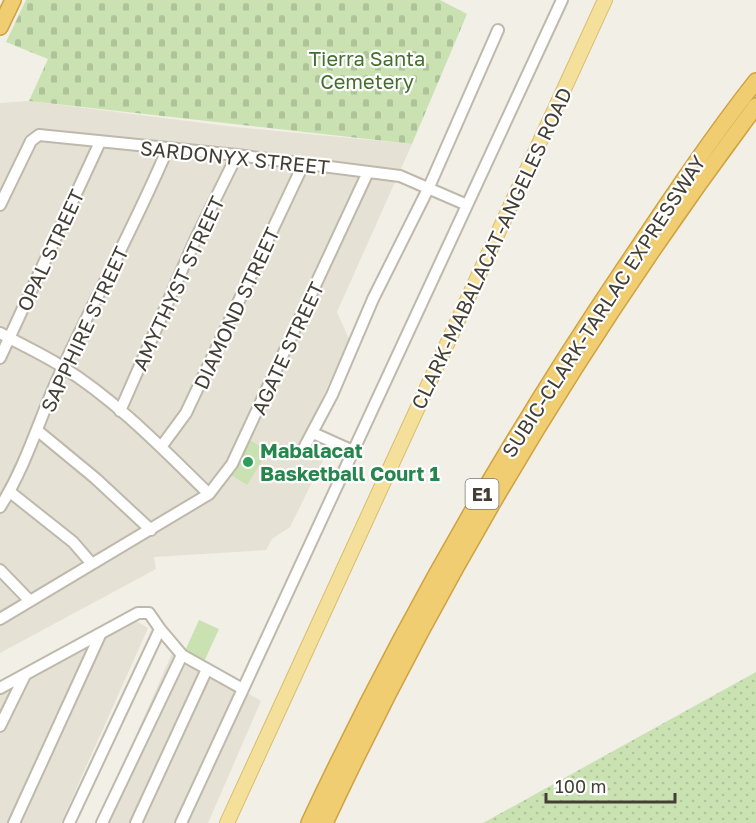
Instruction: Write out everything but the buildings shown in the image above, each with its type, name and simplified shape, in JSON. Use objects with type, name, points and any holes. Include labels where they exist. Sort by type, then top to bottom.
[{"type":"highway","points":[[0,27],[13,0]]},
{"type":"highway","name":"SUBIC-CLARK-TARLAC EXPRESSWAY","points":[[309,823],[414,613],[516,436],[683,180],[756,81]]},
{"type":"highway","name":"SUBIC-CLARK-TARLAC EXPRESSWAY","points":[[325,823],[400,672],[484,518],[636,275],[756,107]]},
{"type":"main road","name":"CLARK-MABALACAT-ANGELES ROAD","points":[[227,823],[605,0]]},
{"type":"street","points":[[181,823],[241,688],[248,680],[562,0]]},
{"type":"street","points":[[305,446],[373,299],[429,187],[498,30]]},
{"type":"street","name":"SARDONYX STREET","points":[[0,205],[31,141],[39,135],[167,150],[237,155],[400,176],[466,205]]},
{"type":"street","name":"OPAL STREET","points":[[0,358],[5,335],[100,142]]},
{"type":"street","name":"SAPPHIRE STREET","points":[[0,507],[10,492],[38,431],[63,367],[147,197],[167,150]]},
{"type":"street","name":"AMYTHYST STREET","points":[[120,411],[196,238],[237,155]]},
{"type":"street","name":"DIAMOND STREET","points":[[161,447],[186,413],[303,165]]},
{"type":"street","name":"AGATE STREET","points":[[0,619],[208,494],[232,464],[368,172]]},
{"type":"street","points":[[5,335],[63,367],[120,411],[161,447],[208,494]]},
{"type":"street","points":[[38,431],[95,478],[151,530]]},
{"type":"street","points":[[312,434],[353,451]]},
{"type":"street","points":[[10,492],[73,542],[92,564]]},
{"type":"street","points":[[0,570],[30,601]]},
{"type":"street","points":[[0,688],[138,613],[146,612],[153,616],[160,629],[182,655],[241,688]]},
{"type":"street","points":[[69,823],[160,629]]},
{"type":"street","points":[[14,823],[100,635]]},
{"type":"street","points":[[102,823],[182,655]]},
{"type":"street","points":[[136,823],[207,669]]},
{"type":"street","points":[[0,726],[25,675]]},
{"type":"shaded area","points":[[29,101],[235,127],[412,144],[337,312],[349,339],[300,448],[323,460],[290,527],[272,539],[266,550],[154,557],[156,569],[0,653],[0,103]]},
{"type":"shaded area","points":[[128,616],[148,628],[61,823],[0,823],[0,687]]},
{"type":"shaded area","points":[[174,649],[261,701],[208,823],[97,823]]},
{"type":"green space","name":"Tierra Santa Cemetery","points":[[26,0],[440,0],[467,14],[412,144],[29,101],[48,59],[6,42]]},
{"type":"green space","name":"Mabalacat Basketball Court 1","points":[[248,439],[268,451],[247,485],[228,473]]},
{"type":"green space","points":[[199,620],[219,629],[203,664],[183,655]]},
{"type":"green space","points":[[756,672],[756,823],[483,823]]},
{"type":"place","name":"Mabalacat Basketball Court 1","points":[[248,462]]}]
